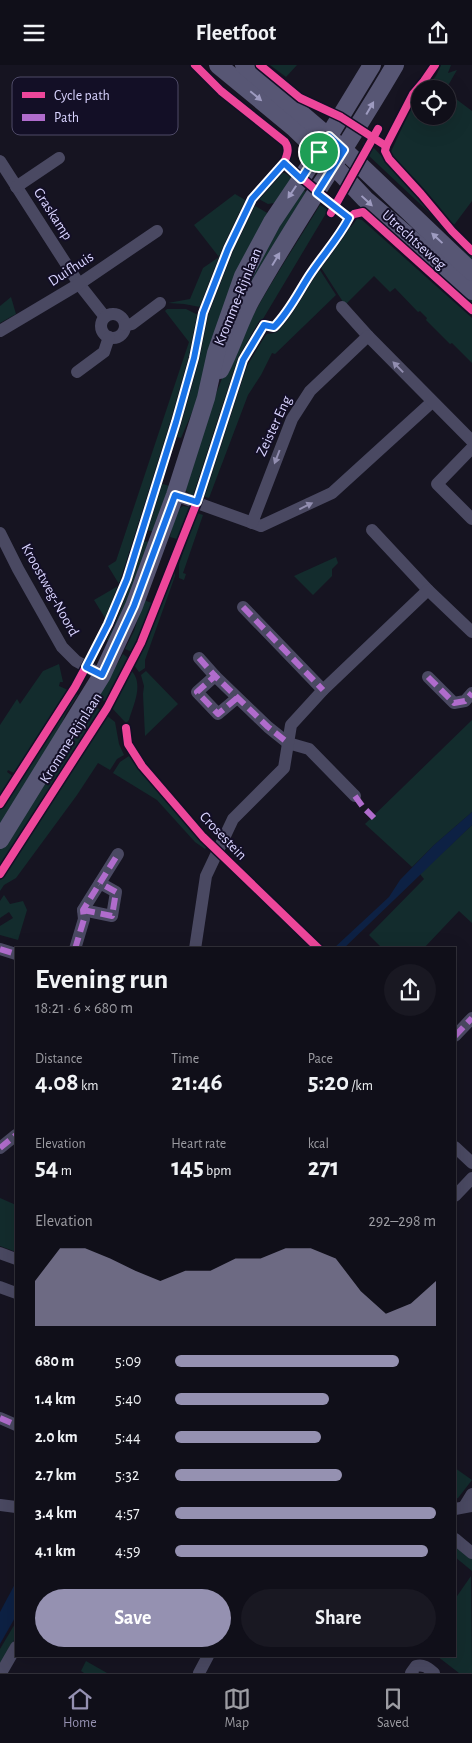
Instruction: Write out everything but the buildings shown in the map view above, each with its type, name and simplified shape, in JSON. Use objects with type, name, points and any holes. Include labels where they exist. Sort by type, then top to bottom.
[{"type":"street","name":"Utrechtseweg","points":[[218,65],[293,127],[365,199],[472,291]]},
{"type":"street","name":"Utrechtseweg","points":[[244,65],[329,136],[472,272]]},
{"type":"street","name":"Kromme-Rijnlaan","points":[[0,839],[102,675],[134,606],[175,495],[206,398],[227,356],[257,248],[372,65]]},
{"type":"street","name":"Kromme-Rijnlaan","points":[[244,298],[344,150],[395,65]]},
{"type":"street","name":"Graskamp","points":[[16,187],[58,158]]},
{"type":"street","name":"Graskamp","points":[[0,161],[79,284],[106,317]]},
{"type":"street","name":"Duifhuis","points":[[0,331],[79,284],[157,231]]},
{"type":"street","points":[[125,325],[132,324],[160,303]]},
{"type":"street","points":[[342,307],[432,402],[472,441]]},
{"type":"street","points":[[116,315],[122,318],[125,325],[125,329],[120,335],[112,338],[108,337],[102,328],[106,317],[116,315]]},
{"type":"street","name":"Zeister Eng","points":[[256,524],[292,419],[310,391],[368,336]]},
{"type":"street","points":[[77,372],[104,352],[108,337]]},
{"type":"street","points":[[175,495],[256,524],[332,493],[432,402]]},
{"type":"street","points":[[472,448],[437,483],[472,519]]},
{"type":"street","points":[[372,530],[428,590],[472,631]]},
{"type":"street","name":"Kroostweg-Noord","points":[[0,533],[62,647],[76,661],[102,675]]},
{"type":"street","name":"Crosestein","points":[[195,947],[206,876],[234,819],[284,768],[291,725],[323,690],[428,590]]},
{"type":"street","points":[[242,607],[323,690]]},
{"type":"street","points":[[199,658],[268,727],[288,743],[309,749],[355,796]]},
{"type":"street","points":[[215,675],[197,692],[218,714],[237,698]]},
{"type":"street","points":[[428,677],[454,703],[465,701],[472,693]]},
{"type":"street","points":[[76,947],[84,919],[83,910],[118,854]]},
{"type":"street","points":[[83,910],[112,916],[116,892],[100,883]]},
{"type":"street","points":[[0,949],[15,955]]},
{"type":"street","points":[[456,1035],[472,1018]]},
{"type":"street","points":[[0,1148],[15,1136]]},
{"type":"street","points":[[456,1148],[472,1163]]},
{"type":"street","points":[[456,1195],[472,1178]]},
{"type":"street","points":[[0,1253],[15,1259]]},
{"type":"street","points":[[0,1287],[15,1293]]},
{"type":"street","points":[[0,1418],[15,1425]]},
{"type":"street","points":[[464,1507],[472,1494]]},
{"type":"street","points":[[0,1505],[15,1507]]},
{"type":"street","points":[[456,1540],[472,1553]]},
{"type":"street","points":[[1,1673],[15,1649]]},
{"type":"street","points":[[199,1673],[207,1657]]},
{"type":"street","points":[[411,1673],[416,1666],[421,1665],[434,1673]]},
{"type":"green space","points":[[270,65],[297,65],[286,77]]},
{"type":"green space","points":[[441,65],[451,65],[448,73],[457,70],[451,80],[433,80]]},
{"type":"green space","points":[[456,99],[472,111],[472,201],[454,225],[415,180],[389,156],[411,110],[411,125],[456,125]]},
{"type":"green space","points":[[364,142],[374,148],[472,255],[472,261],[434,217],[367,154]]},
{"type":"green space","points":[[282,173],[285,173],[294,180],[274,203],[268,204],[257,198],[276,175],[279,177]]},
{"type":"green space","points":[[301,187],[306,192],[247,289],[251,279]]},
{"type":"green space","points":[[235,194],[247,201],[203,305],[200,307],[168,303],[190,299],[203,268],[219,257],[194,225]]},
{"type":"green space","points":[[351,198],[357,199],[472,296],[472,306]]},
{"type":"green space","points":[[252,204],[269,214],[199,396],[181,438],[174,436],[191,385],[203,326],[209,307],[235,239]]},
{"type":"green space","points":[[320,205],[328,210],[242,354],[223,404],[193,496],[185,488],[222,380],[238,344],[260,303]]},
{"type":"green space","points":[[357,219],[362,220],[472,318],[472,363],[452,343],[450,344],[426,320],[427,318],[420,311],[418,312],[395,288],[390,292],[374,276],[345,305],[320,266],[332,253],[349,226],[351,227]]},
{"type":"green space","points":[[318,267],[336,295],[275,354],[272,353],[248,395],[209,498],[203,496],[247,366],[265,336],[280,329]]},
{"type":"green space","points":[[11,297],[16,314],[0,323],[0,306]]},
{"type":"green space","points":[[167,309],[186,309],[198,315],[193,349],[185,382],[119,584],[108,566],[116,561],[189,342],[165,311]]},
{"type":"green space","points":[[160,483],[169,486],[154,532],[145,529]]},
{"type":"green space","points":[[183,506],[189,507],[177,539],[170,537],[176,511]]},
{"type":"green space","points":[[197,513],[203,515],[183,573],[186,574],[184,580],[179,578],[179,564]]},
{"type":"green space","points":[[141,541],[151,542],[148,557],[109,641],[104,639],[125,591]]},
{"type":"green space","points":[[336,557],[338,563],[332,569],[332,576],[313,595],[294,576]]},
{"type":"green space","points":[[175,563],[175,576],[145,660],[145,668],[139,672],[134,665],[153,623]]},
{"type":"green space","points":[[118,586],[105,618],[94,600]]},
{"type":"green space","points":[[144,600],[154,604],[132,652],[125,649],[134,631]]},
{"type":"green space","points":[[123,654],[128,658],[128,661],[108,700],[104,701],[98,697]]},
{"type":"green space","points":[[59,664],[63,682],[60,682],[59,686],[68,690],[58,710],[16,774],[8,770],[7,772],[14,777],[0,799],[0,725],[17,699],[20,704],[43,671]]},
{"type":"green space","points":[[131,670],[137,681],[137,694],[129,720],[126,723],[111,707]]},
{"type":"green space","points":[[146,671],[178,704],[145,736],[144,686],[141,675]]},
{"type":"green space","points":[[74,693],[78,695],[66,713],[60,728],[0,825],[0,809]]},
{"type":"green space","points":[[93,705],[102,711],[0,870],[0,849]]},
{"type":"green space","points":[[106,715],[115,722],[119,744],[124,755],[117,759],[110,770],[98,763],[16,878],[4,885],[0,891],[0,880]]},
{"type":"green space","points":[[472,720],[472,812],[412,867],[365,824]]},
{"type":"green space","points":[[129,756],[168,804],[207,846],[205,849],[195,842],[157,800],[113,773],[120,762]]},
{"type":"green space","points":[[472,825],[472,923],[459,911],[425,947],[381,947],[369,935],[424,879],[420,874]]},
{"type":"green space","points":[[4,895],[10,904],[23,901],[27,910],[18,940],[0,935],[0,926],[13,918],[9,912],[0,918],[0,901]]},
{"type":"green space","points":[[0,1198],[15,1205],[15,1252],[0,1246]]},
{"type":"green space","points":[[456,1469],[472,1480],[456,1499]]},
{"type":"green space","points":[[456,1546],[472,1559],[472,1571],[456,1558]]},
{"type":"green space","points":[[471,1576],[472,1673],[459,1673],[438,1657],[456,1657],[456,1598]]},
{"type":"green space","points":[[15,1624],[15,1639],[0,1664],[0,1649]]},
{"type":"green space","points":[[86,1661],[107,1673],[84,1673],[81,1671]]},
{"type":"water","points":[[472,812],[472,825],[345,947],[335,947],[389,897],[400,880],[434,845]]},
{"type":"water","points":[[15,1584],[15,1618],[0,1644],[0,1612]]},
{"type":"marked path","points":[[243,607],[323,690]]},
{"type":"marked path","points":[[199,658],[215,676]]},
{"type":"marked path","points":[[237,698],[218,714],[197,692],[215,676],[268,727],[288,743]]},
{"type":"marked path","points":[[428,677],[454,703],[465,701],[472,693]]},
{"type":"marked path","points":[[355,796],[374,818]]},
{"type":"marked path","points":[[76,947],[84,919],[83,910],[118,854]]},
{"type":"marked path","points":[[83,910],[112,916],[116,892],[100,883]]},
{"type":"marked path","points":[[0,949],[15,954]]},
{"type":"marked path","points":[[456,1035],[472,1018]]},
{"type":"marked path","points":[[0,1148],[15,1136]]},
{"type":"marked path","points":[[0,1418],[15,1425]]},
{"type":"cycle path","points":[[195,65],[221,91],[285,142],[288,150],[284,163],[349,218],[354,214],[363,212],[472,310]]},
{"type":"cycle path","points":[[260,65],[300,98],[341,117],[386,146]]},
{"type":"cycle path","points":[[435,65],[413,94],[385,151],[389,159],[472,251]]},
{"type":"cycle path","points":[[331,213],[378,129]]},
{"type":"cycle path","points":[[0,804],[75,687],[109,624],[127,578],[176,422],[194,358],[203,313],[228,249],[252,199],[284,163]]},
{"type":"cycle path","points":[[0,874],[107,708],[141,643],[197,502],[243,360],[264,324],[274,327],[284,315],[349,218]]},
{"type":"cycle path","points":[[126,728],[128,744],[142,766],[203,837],[317,947]]},
{"type":"route","points":[[329,136],[344,150],[317,193],[349,218],[342,232],[306,280],[284,316],[274,327],[264,325],[243,360],[197,502],[175,495],[134,606],[102,675],[86,667],[100,642],[127,579],[176,422],[194,358],[203,313],[228,249],[252,199],[274,173],[284,163],[301,179],[319,152],[329,136]]}]
